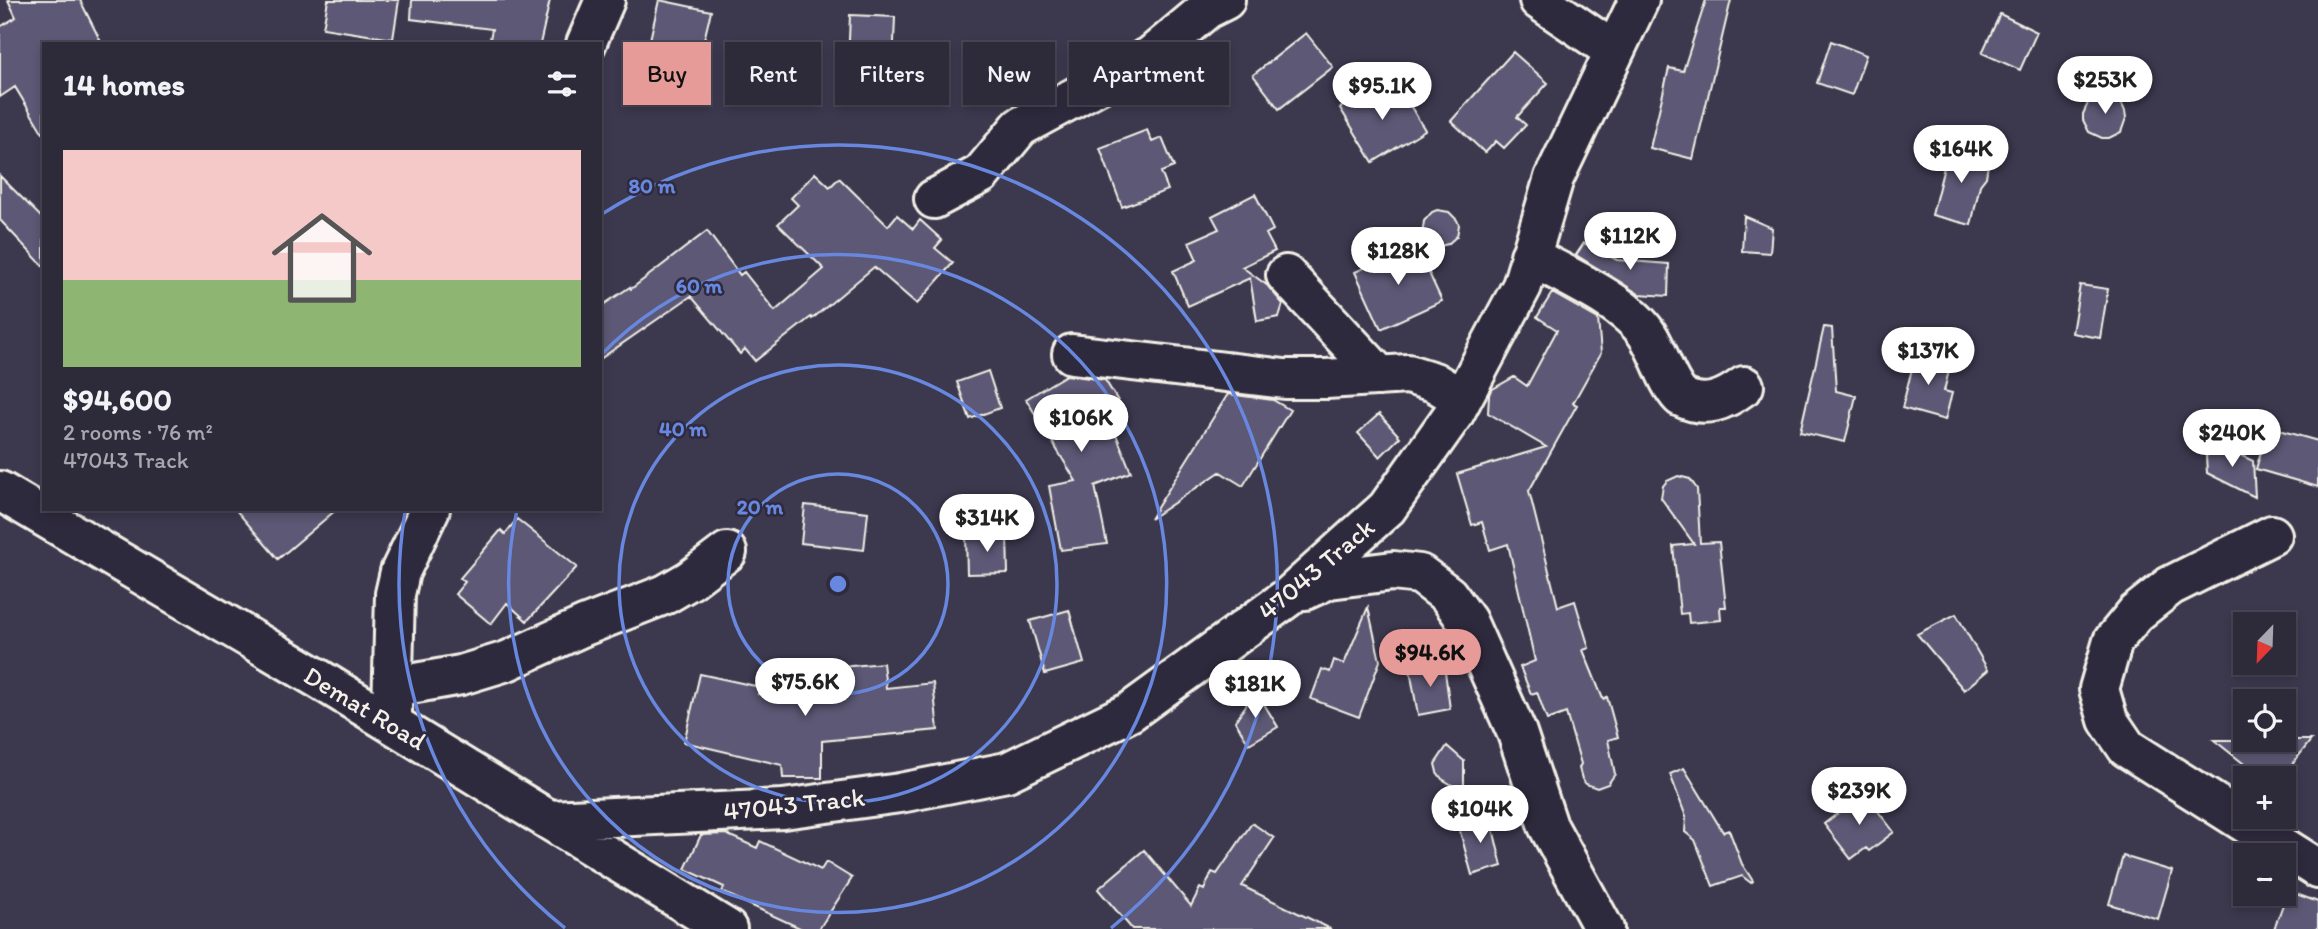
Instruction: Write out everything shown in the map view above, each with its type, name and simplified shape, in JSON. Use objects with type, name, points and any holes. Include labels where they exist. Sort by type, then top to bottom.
[{"type":"street","points":[[587,42],[605,0]]},
{"type":"street","points":[[934,199],[981,174],[1020,127],[1151,56],[1207,9],[1224,0]]},
{"type":"street","points":[[1539,0],[1614,51]]},
{"type":"street","name":"47043 Track","points":[[550,820],[783,809],[900,793],[1007,772],[1130,712],[1287,598],[1387,509],[1455,412],[1522,285],[1554,178],[1639,0]]},
{"type":"street","points":[[1530,256],[1619,306],[1635,320],[1646,332],[1681,397],[1715,403],[1726,399],[1744,386]]},
{"type":"street","points":[[1286,275],[1380,376]]},
{"type":"street","points":[[1072,354],[1285,379],[1408,374],[1433,382],[1462,400]]},
{"type":"street","name":"Demat Road","points":[[0,491],[392,706],[550,820],[727,929]]},
{"type":"street","points":[[429,511],[400,572],[395,594],[392,706],[461,675],[507,661],[584,626],[666,594],[727,552]]},
{"type":"street","points":[[2272,534],[2170,586],[2136,613],[2113,642],[2099,689],[2108,720],[2127,748],[2318,869]]},
{"type":"street","points":[[1287,598],[1329,579],[1392,571],[1420,574],[1448,595],[1467,621],[1517,733],[1548,826],[1604,929]]},
{"type":"building","points":[[8,0],[80,0],[101,42],[42,42],[42,132],[15,87],[0,97],[0,27],[16,17]]},
{"type":"building","points":[[328,0],[399,0],[393,39],[323,28]]},
{"type":"building","points":[[412,0],[550,0],[540,42],[489,42],[492,29],[411,19]]},
{"type":"building","points":[[659,0],[711,11],[704,42],[649,42]]},
{"type":"building","points":[[1706,0],[1731,0],[1693,159],[1650,148],[1669,68],[1683,71]]},
{"type":"building","points":[[2000,14],[2037,32],[2020,70],[1982,53]]},
{"type":"building","points":[[850,15],[895,17],[894,42],[849,42]]},
{"type":"building","points":[[1306,33],[1333,67],[1279,109],[1253,75]]},
{"type":"building","points":[[1831,41],[1866,55],[1852,95],[1817,83]]},
{"type":"building","points":[[1513,52],[1548,83],[1517,117],[1526,125],[1504,148],[1496,141],[1485,153],[1451,121]]},
{"type":"building","points":[[1399,87],[1425,130],[1373,162],[1340,108],[1368,90],[1375,102]]},
{"type":"building","points":[[2102,95],[2118,96],[2125,111],[2126,118],[2121,132],[2109,138],[2089,132],[2083,120],[2089,101]]},
{"type":"building","points":[[1147,130],[1152,142],[1162,138],[1174,167],[1161,172],[1168,190],[1122,207],[1100,148]]},
{"type":"building","points":[[1963,145],[1977,148],[1988,164],[1971,225],[1932,215],[1946,159],[1956,148]]},
{"type":"building","points":[[815,173],[830,187],[839,178],[888,226],[897,215],[913,229],[920,220],[942,240],[935,248],[953,263],[917,304],[874,267],[812,319],[811,317],[755,361],[745,349],[740,354],[691,296],[602,358],[602,306],[630,287],[631,289],[707,231],[740,275],[744,272],[775,311],[824,269],[778,224],[798,205],[791,198]]},
{"type":"building","points":[[0,176],[42,218],[42,265],[0,220]]},
{"type":"building","points":[[1255,194],[1273,230],[1266,234],[1275,251],[1242,267],[1268,286],[1283,304],[1279,317],[1257,321],[1250,278],[1188,306],[1173,271],[1197,260],[1189,242],[1219,229],[1212,216]]},
{"type":"building","points":[[1437,210],[1449,212],[1457,220],[1457,236],[1448,244],[1420,251],[1424,221]]},
{"type":"building","points":[[1744,216],[1772,228],[1770,253],[1742,251]]},
{"type":"building","points":[[1584,243],[1617,260],[1669,264],[1668,296],[1639,294],[1576,255]]},
{"type":"building","points":[[1416,245],[1442,301],[1381,329],[1355,272]]},
{"type":"building","points":[[2080,285],[2108,289],[2100,338],[2072,333]]},
{"type":"building","points":[[1552,293],[1598,319],[1601,353],[1573,403],[1577,405],[1529,491],[1558,607],[1575,601],[1589,648],[1583,650],[1603,699],[1607,697],[1618,737],[1608,740],[1615,774],[1608,784],[1597,788],[1586,784],[1582,779],[1579,768],[1581,764],[1566,713],[1547,720],[1537,692],[1531,694],[1520,667],[1535,661],[1508,544],[1490,550],[1482,522],[1472,525],[1457,474],[1546,447],[1488,413],[1491,390],[1514,377],[1527,386],[1557,330],[1537,317]]},
{"type":"building","points":[[1824,327],[1832,328],[1836,391],[1856,396],[1845,442],[1800,432]]},
{"type":"building","points":[[1916,353],[1951,362],[1944,391],[1952,393],[1945,420],[1902,408]]},
{"type":"building","points":[[988,371],[1000,408],[970,419],[957,382]]},
{"type":"building","points":[[1066,375],[1105,380],[1118,401],[1106,409],[1131,472],[1095,486],[1107,544],[1061,550],[1049,486],[1076,481],[1026,399]]},
{"type":"building","points":[[1228,394],[1273,400],[1290,410],[1243,486],[1220,472],[1150,519]]},
{"type":"building","points":[[1379,414],[1400,437],[1380,457],[1358,433]]},
{"type":"building","points":[[2268,427],[2318,441],[2318,487],[2256,469]]},
{"type":"building","points":[[2221,446],[2253,461],[2255,497],[2207,473],[2206,456]]},
{"type":"building","points":[[1678,476],[1690,479],[1697,489],[1700,543],[1719,542],[1726,607],[1720,607],[1721,620],[1689,623],[1688,613],[1680,614],[1673,546],[1694,544],[1661,498],[1663,486]]},
{"type":"building","points":[[805,505],[868,512],[864,550],[801,543]]},
{"type":"building","points":[[237,511],[335,511],[278,559]]},
{"type":"building","points":[[517,519],[577,567],[527,621],[507,603],[491,624],[455,594],[465,582],[460,578],[501,530],[505,534]]},
{"type":"building","points":[[966,535],[1007,535],[1008,573],[967,574]]},
{"type":"building","points":[[1368,607],[1380,661],[1359,717],[1311,699],[1322,669],[1330,672],[1334,660],[1344,664]]},
{"type":"building","points":[[1069,610],[1084,663],[1045,674],[1030,621]]},
{"type":"building","points":[[1956,614],[1988,670],[1964,690],[1917,634]]},
{"type":"building","points":[[883,663],[886,688],[933,683],[938,730],[822,741],[822,778],[783,778],[782,765],[684,742],[700,674],[760,687],[758,694],[844,700],[841,667]]},
{"type":"building","points":[[1444,664],[1450,709],[1418,715],[1410,670]]},
{"type":"building","points":[[1256,691],[1278,727],[1249,744],[1235,721]]},
{"type":"building","points":[[2214,740],[2233,740],[2233,752],[2296,752],[2296,740],[2311,740],[2291,766],[2247,766]]},
{"type":"building","points":[[1447,746],[1464,761],[1464,792],[1442,779],[1437,772],[1435,764]]},
{"type":"building","points":[[1684,768],[1723,832],[1729,830],[1742,864],[1753,881],[1751,883],[1742,876],[1713,886],[1695,840],[1685,832],[1686,817],[1670,774]]},
{"type":"building","points":[[1864,793],[1894,832],[1869,851],[1866,848],[1851,859],[1824,824]]},
{"type":"building","points":[[1490,816],[1502,866],[1472,875],[1458,824]]},
{"type":"building","points":[[1252,823],[1274,838],[1242,886],[1331,929],[1132,929],[1098,889],[1144,850],[1191,906],[1200,888],[1204,890],[1212,872],[1217,874]]},
{"type":"building","points":[[726,834],[757,848],[760,841],[821,870],[826,862],[852,878],[819,929],[802,929],[722,892],[724,887],[685,869],[701,835]]},
{"type":"building","points":[[2123,856],[2172,871],[2158,919],[2109,904]]},
{"type":"building","points":[[2296,894],[2318,902],[2318,929],[2274,929],[2282,906],[2296,906]]}]
